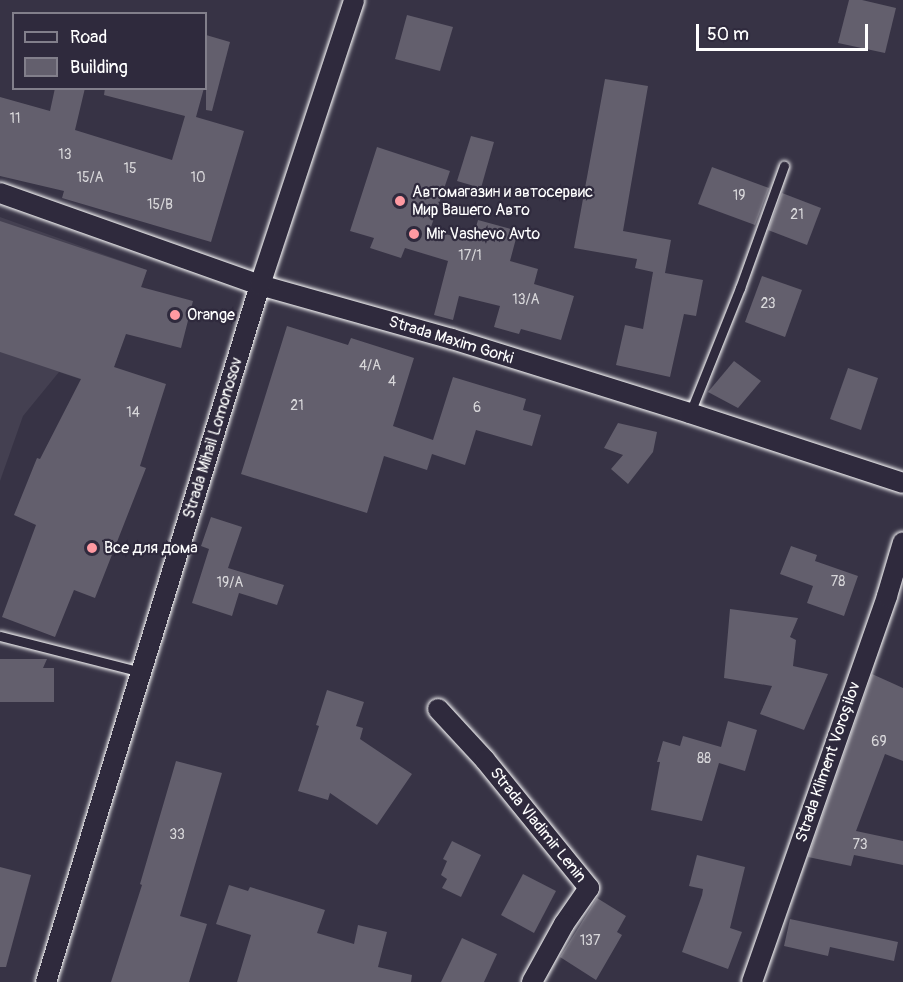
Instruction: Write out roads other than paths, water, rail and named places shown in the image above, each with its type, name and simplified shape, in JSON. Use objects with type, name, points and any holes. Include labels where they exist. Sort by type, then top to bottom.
[{"type":"street","name":"Strada Mihail Lomonosov","points":[[46,982],[260,285],[354,0]]},
{"type":"street","name":"Strada Maxim Gorki","points":[[0,193],[260,285],[452,339],[690,412],[903,483]]},
{"type":"street","name":"Strada Kliment Voroșilov","points":[[752,982],[887,596],[903,542]]},
{"type":"street","name":"Strada Vladimir Lenin","points":[[438,709],[485,760],[589,888],[564,924],[532,982]]},
{"type":"lane","points":[[690,412],[740,288],[784,166]]},
{"type":"lane","points":[[0,636],[141,672]]},
{"type":"place","name":"Автомагазин и автосервис Мир Вашего Авто","points":[[400,201]]},
{"type":"place","name":"Mir Vashevo Avto","points":[[414,234]]},
{"type":"place","name":"Orange","points":[[175,315]]},
{"type":"place","name":"Все для дома","points":[[92,548]]}]
